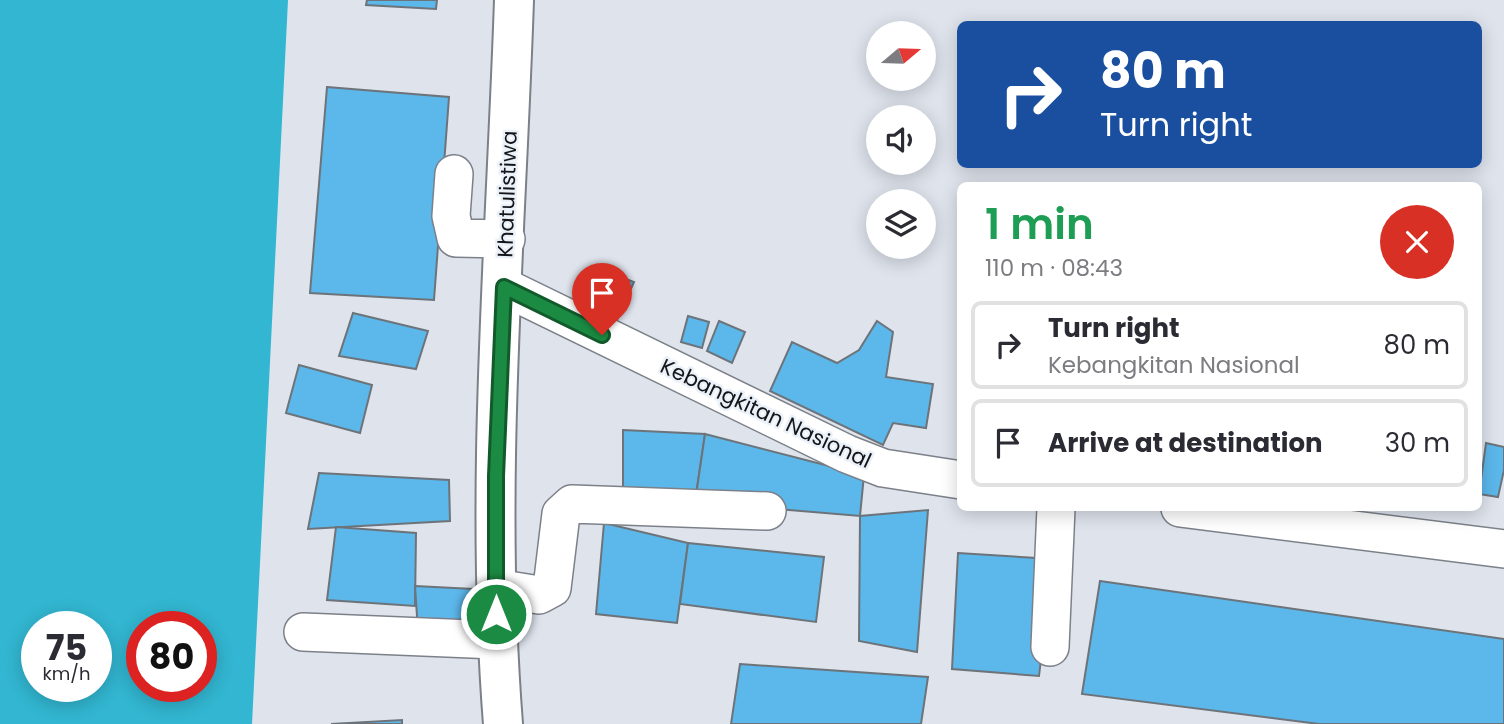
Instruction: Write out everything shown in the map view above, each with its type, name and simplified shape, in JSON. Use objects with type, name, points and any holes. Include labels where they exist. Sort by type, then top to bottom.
[{"type":"highway","name":"Khatulistiwa","points":[[503,724],[496,640],[496,476],[514,0]]},
{"type":"street","points":[[454,174],[451,216],[456,238],[506,239]]},
{"type":"street","name":"Kebangkitan Nasional","points":[[504,287],[847,454],[883,468],[957,479]]},
{"type":"street","points":[[496,588],[539,595],[552,588],[561,514],[572,504],[766,512]]},
{"type":"street","points":[[1050,647],[1056,511]]},
{"type":"street","points":[[1204,511],[1504,549]]},
{"type":"street","points":[[303,632],[496,640]]},
{"type":"water","points":[[0,0],[288,0],[252,724],[0,724]]},
{"type":"building","points":[[367,0],[437,0],[436,9],[366,5]]},
{"type":"building","points":[[327,87],[449,97],[434,300],[310,293]]},
{"type":"building","points":[[592,266],[634,282],[617,320],[575,302]]},
{"type":"building","points":[[353,313],[428,331],[416,369],[339,356]]},
{"type":"building","points":[[688,316],[709,322],[702,348],[681,342]]},
{"type":"building","points":[[719,321],[745,332],[732,363],[707,351]]},
{"type":"building","points":[[877,321],[893,332],[886,377],[933,384],[926,428],[893,423],[883,445],[770,391],[792,342],[837,363],[859,350]]},
{"type":"building","points":[[299,365],[372,385],[360,433],[286,413]]},
{"type":"building","points":[[623,430],[705,434],[695,502],[623,496]]},
{"type":"building","points":[[705,434],[864,475],[860,516],[695,502]]},
{"type":"building","points":[[1486,443],[1504,447],[1504,470],[1498,497],[1482,494]]},
{"type":"building","points":[[319,473],[449,480],[450,521],[308,529]]},
{"type":"building","points":[[928,510],[917,652],[859,641],[860,516]]},
{"type":"building","points":[[604,523],[688,543],[677,623],[596,614]]},
{"type":"building","points":[[336,527],[416,533],[415,606],[327,600]]},
{"type":"building","points":[[688,543],[824,557],[816,622],[680,604]]},
{"type":"building","points":[[958,553],[1053,559],[1039,676],[952,669]]},
{"type":"building","points":[[1100,581],[1504,639],[1504,724],[1319,724],[1082,694]]},
{"type":"building","points":[[415,586],[473,589],[469,637],[418,631]]},
{"type":"building","points":[[740,664],[928,677],[921,724],[731,724]]},
{"type":"building","points":[[402,720],[402,724],[331,724]]},
{"type":"route","points":[[496,614],[496,476],[504,287],[602,335]]}]
